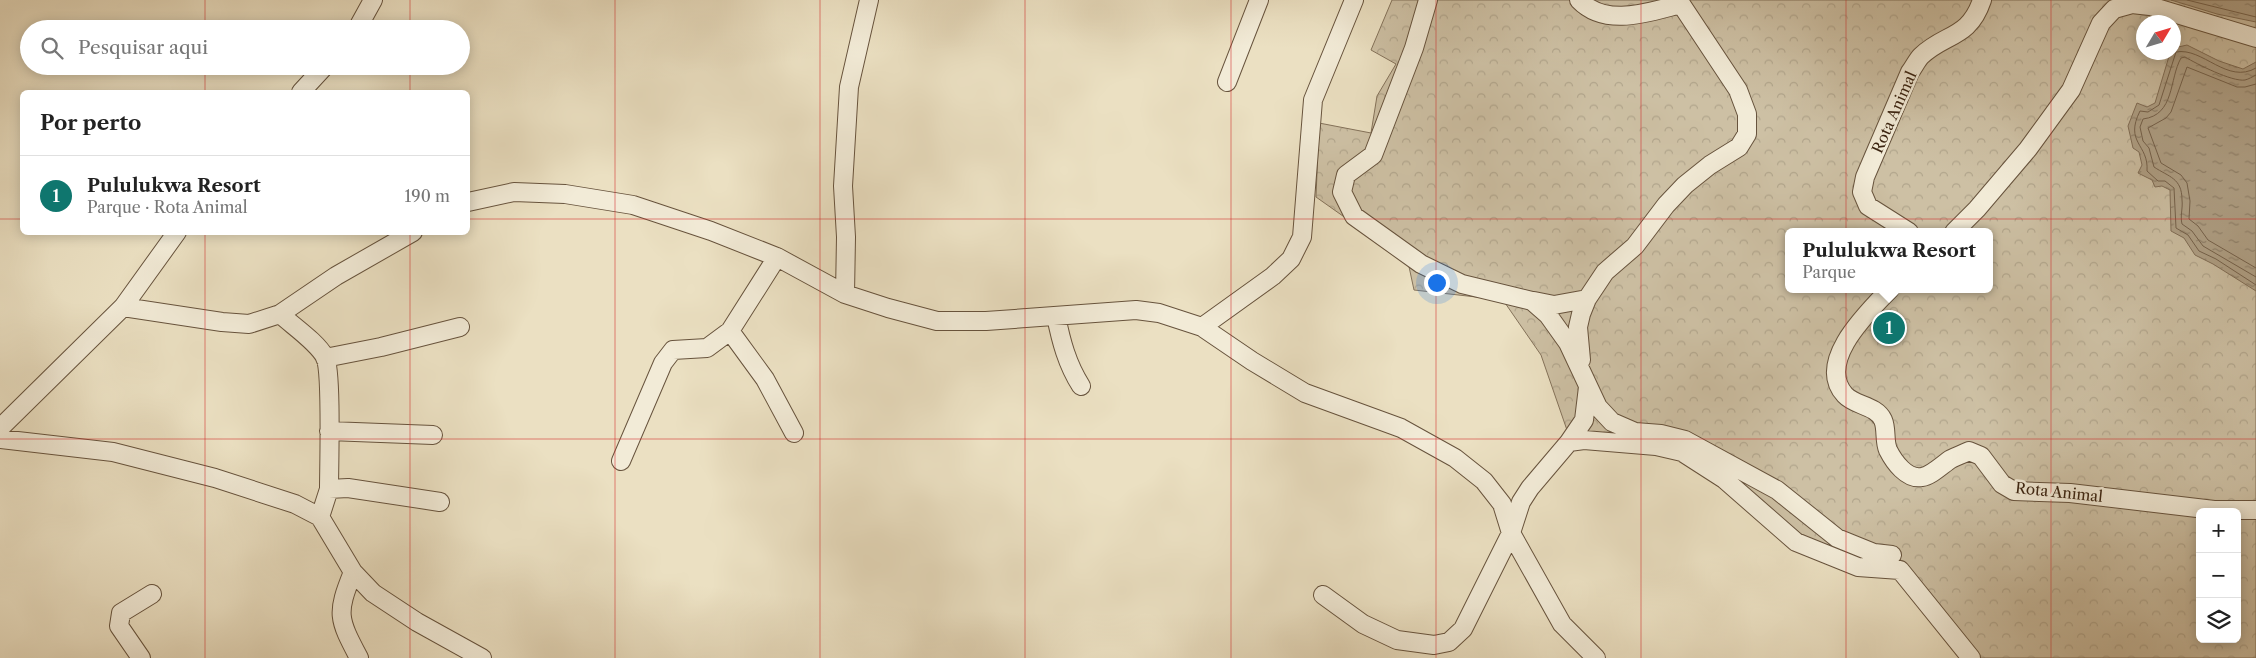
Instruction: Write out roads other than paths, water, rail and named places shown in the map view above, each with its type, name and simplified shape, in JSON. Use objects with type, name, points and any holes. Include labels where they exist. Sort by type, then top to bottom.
[{"type":"street","points":[[362,20],[373,0]]},
{"type":"street","points":[[845,294],[846,237],[844,186],[849,87],[869,0]]},
{"type":"street","points":[[1227,82],[1259,0]]},
{"type":"street","points":[[1202,327],[1273,276],[1291,259],[1302,237],[1313,100],[1354,0]]},
{"type":"street","points":[[1428,0],[1414,48],[1373,155],[1346,175],[1342,192],[1354,216],[1421,264],[1462,284],[1554,305],[1587,299]]},
{"type":"street","points":[[1323,595],[1363,624],[1397,640],[1434,645],[1449,642],[1463,629],[1511,533],[1521,502],[1530,488],[1569,442],[1584,420],[1588,385],[1580,357],[1578,328],[1587,299],[1605,272],[1635,246],[1666,205],[1685,185],[1710,165],[1739,147],[1747,134],[1747,114],[1738,90],[1680,2],[1640,14],[1610,16],[1584,5],[1579,0]]},
{"type":"street","name":"Rota Animal","points":[[1903,228],[1868,206],[1862,192],[1865,177],[1910,72],[1920,57],[1958,34],[1978,14],[1982,0]]},
{"type":"street","points":[[1958,228],[1977,210],[2028,149],[2071,90],[2101,23],[2114,9],[2132,4],[2150,6],[2254,38]]},
{"type":"street","points":[[303,90],[317,75]]},
{"type":"street","points":[[470,202],[514,192],[565,194],[633,205],[711,231],[777,257],[845,294],[937,321],[986,321],[1136,310],[1159,313],[1202,327],[1252,361],[1305,393],[1401,428],[1455,458],[1484,481],[1502,504],[1511,533],[1562,624],[1596,658]]},
{"type":"street","points":[[0,428],[123,307],[175,235]]},
{"type":"street","points":[[123,307],[222,322],[249,324],[280,314],[336,276],[409,235]]},
{"type":"street","points":[[621,461],[663,362],[673,350],[707,348],[730,331],[777,257]]},
{"type":"street","name":"Rota Animal","points":[[1886,293],[1864,317],[1842,349],[1835,367],[1838,382],[1846,396],[1874,410],[1883,420],[1888,449],[1897,465],[1910,476],[1922,477],[1952,458],[1969,451],[1981,456],[2002,484],[2014,491],[2070,493],[2214,510],[2256,510]]},
{"type":"street","points":[[1532,301],[1548,315],[1568,343],[1598,407],[1612,422],[1635,432],[1661,434],[1684,440],[1777,490],[1838,538],[1874,554],[1892,554]]},
{"type":"street","points":[[280,314],[308,339],[325,358],[328,377],[329,489],[320,516]]},
{"type":"street","points":[[1056,316],[1066,357],[1081,386]]},
{"type":"street","points":[[325,358],[382,347],[460,327]]},
{"type":"street","points":[[730,331],[765,379],[794,433]]},
{"type":"street","points":[[329,431],[433,435]]},
{"type":"street","points":[[0,439],[113,452],[241,487],[295,504],[320,516],[353,572],[373,593],[417,622],[482,658]]},
{"type":"street","points":[[1569,442],[1584,440],[1656,446],[1682,452],[1724,479],[1796,542],[1858,567],[1900,570],[1971,658]]},
{"type":"street","points":[[329,489],[348,488],[440,502]]},
{"type":"street","points":[[353,572],[342,598],[340,612],[344,630],[359,658]]},
{"type":"street","points":[[141,658],[120,626],[121,613],[152,594]]},
{"type":"water","points":[[2171,0],[2256,0],[2256,22],[2217,14]]},
{"type":"water","points":[[2187,45],[2219,61],[2243,69],[2256,62],[2256,291],[2195,255],[2184,238],[2171,231],[2170,190],[2162,186],[2155,187],[2152,180],[2138,173],[2142,165],[2139,152],[2133,148],[2128,126],[2137,103],[2147,107],[2155,103],[2168,60],[2181,60],[2181,46]]},
{"type":"place","name":"Pululukwa Resort","points":[[1889,328]]}]
